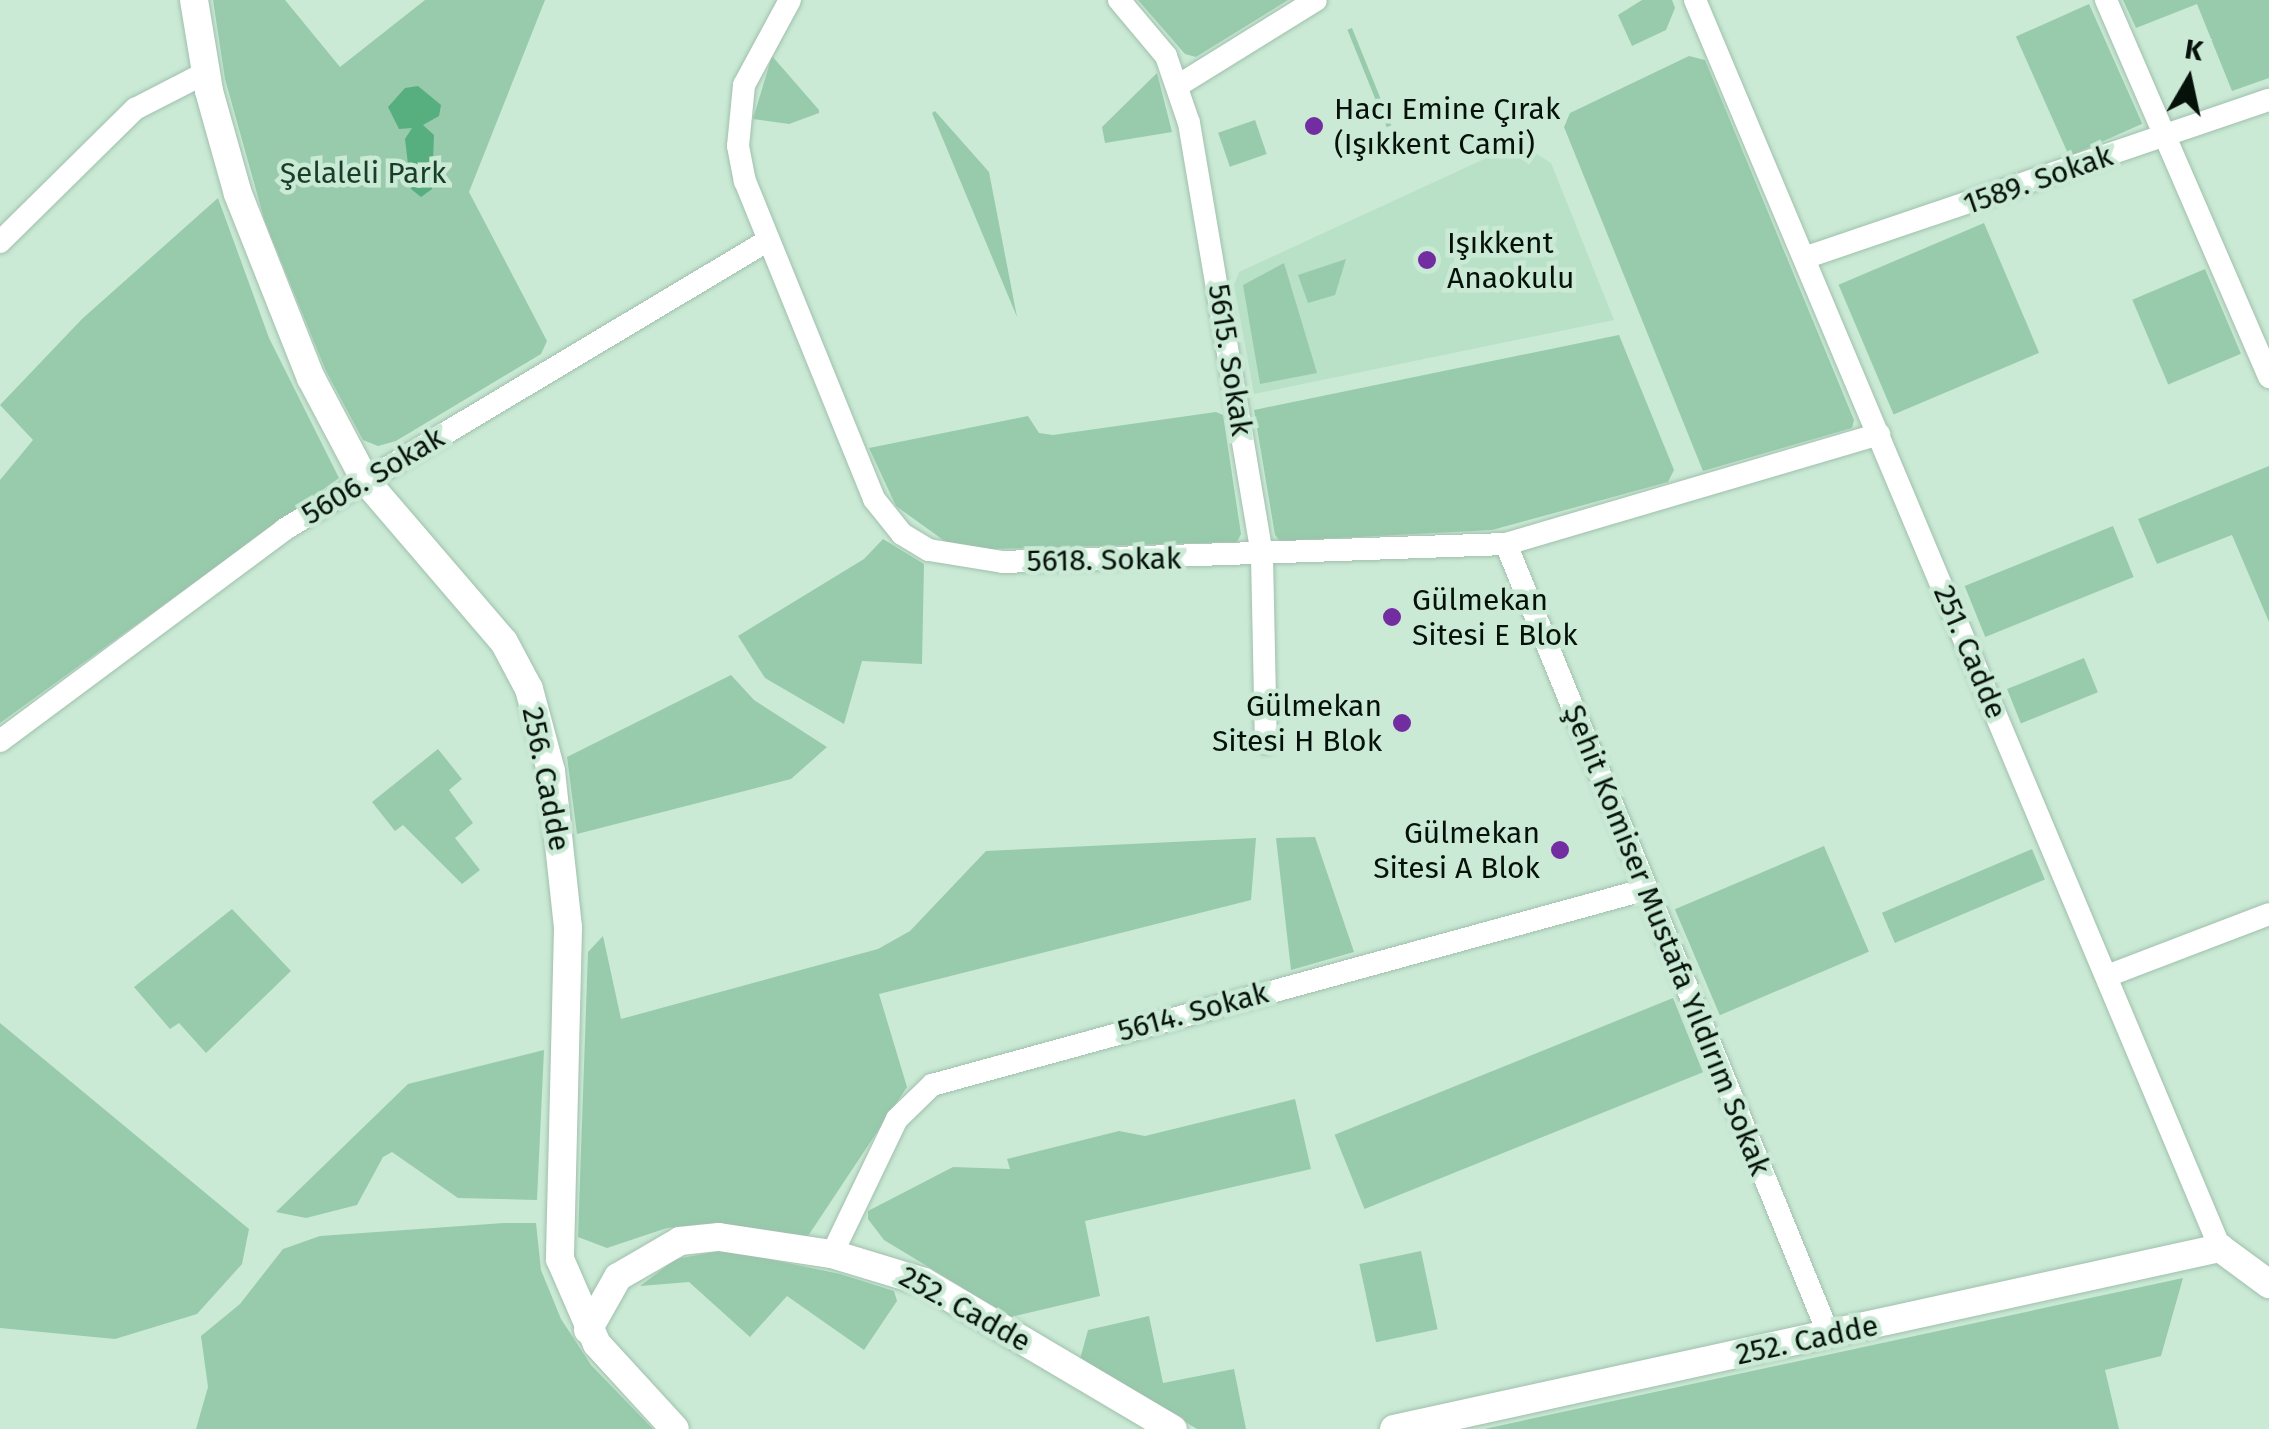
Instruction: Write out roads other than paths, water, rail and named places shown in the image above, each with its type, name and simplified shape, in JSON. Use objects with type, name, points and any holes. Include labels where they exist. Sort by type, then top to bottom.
[{"type":"street","name":"256. Cadde","points":[[194,0],[205,73],[238,194],[282,316],[365,480],[504,642],[523,673],[544,743],[568,928],[558,1228],[563,1273],[588,1330],[675,1429]]},
{"type":"street","name":"5618. Sokak","points":[[790,0],[752,65],[738,124],[742,170],[767,241],[867,484],[891,523],[914,543],[945,556],[1003,562],[1262,556],[1506,544],[1879,434]]},
{"type":"street","name":"5615. Sokak","points":[[1119,0],[1155,40],[1179,85],[1262,556],[1266,743]]},
{"type":"street","points":[[1179,85],[1316,0]]},
{"type":"street","name":"251. Cadde","points":[[1695,0],[1807,257],[2220,1248]]},
{"type":"street","points":[[2106,0],[2269,377]]},
{"type":"street","points":[[0,242],[136,108],[205,73]]},
{"type":"street","name":"1589. Sokak","points":[[1807,257],[2269,100]]},
{"type":"street","name":"5606. Sokak","points":[[0,742],[257,549],[365,480],[767,241]]},
{"type":"street","name":"Şehit Komiser Mustafa Yıldırım Sokak","points":[[1506,544],[1828,1335]]},
{"type":"street","name":"5614. Sokak","points":[[832,1254],[897,1119],[932,1085],[1647,889]]},
{"type":"street","points":[[2106,976],[2269,914]]},
{"type":"street","name":"252. Cadde","points":[[588,1330],[601,1299],[627,1268],[668,1246],[708,1236],[832,1254],[924,1282],[1173,1429]]},
{"type":"street","points":[[2220,1248],[2269,1284]]},
{"type":"street","name":"252. Cadde","points":[[1394,1429],[2220,1248]]},
{"type":"street","name":"252. Cadde","points":[[563,1273],[627,1268]]},
{"type":"place","name":"Hacı Emine Çırak (Işıkkent Cami)","points":[[1314,126]]},
{"type":"place","name":"Işıkkent Anaokulu","points":[[1427,260]]},
{"type":"place","name":"Gülmekan Sitesi E Blok","points":[[1392,617]]},
{"type":"place","name":"Gülmekan Sitesi H Blok","points":[[1402,723]]},
{"type":"place","name":"Gülmekan Sitesi A Blok","points":[[1560,850]]},
{"type":"park label","name":"Şelaleli Park","points":[[363,173]]}]
